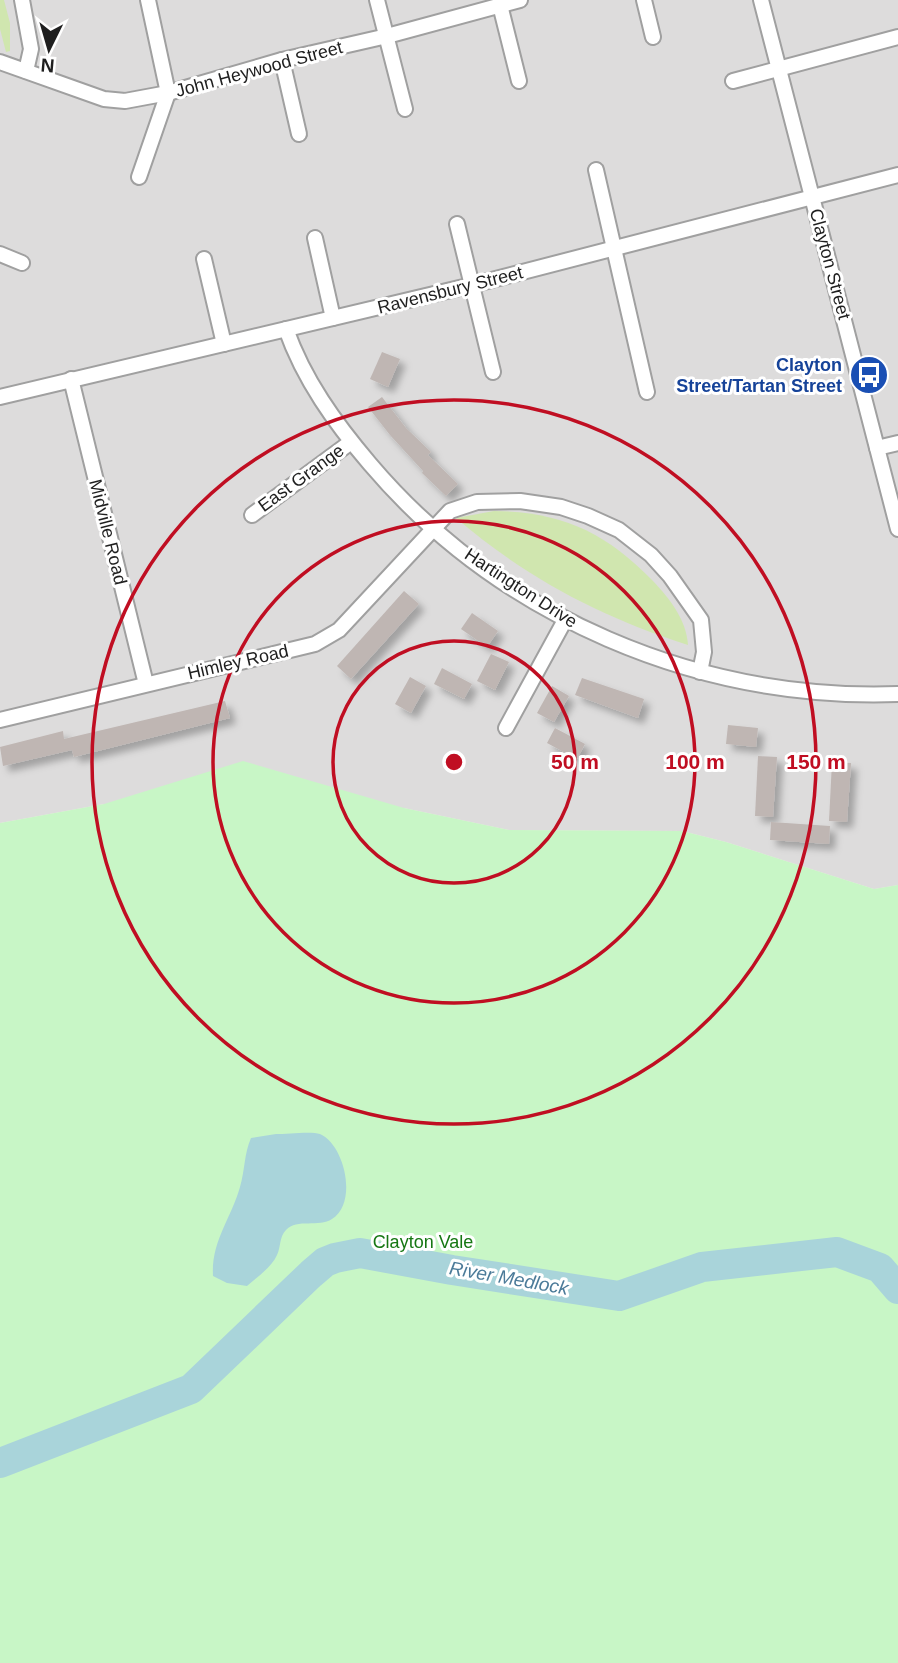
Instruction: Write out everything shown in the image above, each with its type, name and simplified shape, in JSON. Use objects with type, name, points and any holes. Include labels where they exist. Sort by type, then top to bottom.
[{"type":"street","points":[[22,0],[31,49],[26,71]]},
{"type":"street","points":[[139,177],[168,93],[148,0]]},
{"type":"street","points":[[377,0],[405,109]]},
{"type":"street","name":"John Heywood Street","points":[[0,62],[104,99],[125,101],[168,93],[282,60],[387,36],[520,0]]},
{"type":"street","points":[[643,0],[653,37]]},
{"type":"street","name":"Clayton Street","points":[[761,0],[898,529]]},
{"type":"street","points":[[500,5],[519,81]]},
{"type":"street","points":[[733,81],[898,37]]},
{"type":"street","points":[[282,60],[299,134]]},
{"type":"street","points":[[596,170],[647,392]]},
{"type":"street","name":"Ravensbury Street","points":[[0,397],[472,285],[898,175]]},
{"type":"street","points":[[457,225],[493,372]]},
{"type":"street","points":[[316,238],[333,318]]},
{"type":"street","points":[[0,254],[22,263]]},
{"type":"street","points":[[204,260],[224,344]]},
{"type":"street","name":"Hartington Drive","points":[[286,329],[304,372],[351,442],[394,492],[432,528],[495,575],[565,620],[645,655],[700,672],[755,684],[813,692],[898,694]]},
{"type":"street","name":"Midville Road","points":[[71,379],[146,684]]},
{"type":"street","name":"East Grange","points":[[252,514],[351,442]]},
{"type":"street","points":[[877,448],[898,443]]},
{"type":"street","name":"Himley Road","points":[[0,720],[315,644],[339,631],[450,511],[477,502],[498,500],[561,507],[619,530],[651,555],[670,576],[701,620],[704,652],[700,672]]},
{"type":"street","points":[[506,728],[565,620]]},
{"type":"shaded area","points":[[0,0],[898,0],[898,885],[874,889],[726,842],[682,831],[509,830],[404,808],[104,804],[0,823]]},
{"type":"green space","points":[[0,0],[4,0],[10,23],[10,51],[6,52],[0,29]]},
{"type":"green space","points":[[494,511],[541,515],[561,521],[599,537],[617,549],[635,563],[671,602],[684,627],[688,645],[625,622],[566,594],[482,540],[456,518]]},
{"type":"green space","name":"Clayton Vale","points":[[243,761],[404,808],[509,830],[682,831],[726,842],[874,889],[898,885],[898,1663],[0,1663],[0,823],[104,804]]},
{"type":"water","points":[[316,1133],[329,1140],[342,1162],[345,1201],[340,1211],[327,1222],[296,1224],[286,1230],[275,1259],[247,1286],[227,1283],[213,1276],[213,1263],[218,1241],[240,1187],[249,1144],[251,1138]]},
{"type":"building","points":[[382,352],[400,359],[388,387],[370,379]]},
{"type":"building","points":[[382,397],[406,428],[431,452],[428,455],[458,484],[446,496],[422,473],[368,407]]},
{"type":"building","points":[[404,591],[419,604],[351,679],[337,666]]},
{"type":"building","points":[[472,613],[498,631],[487,647],[461,629]]},
{"type":"building","points":[[491,654],[509,662],[495,690],[477,681]]},
{"type":"building","points":[[442,668],[472,684],[464,699],[434,684]]},
{"type":"building","points":[[410,677],[426,686],[411,713],[395,704]]},
{"type":"building","points":[[582,678],[644,699],[638,718],[575,695]]},
{"type":"building","points":[[552,686],[569,696],[554,722],[537,713]]},
{"type":"building","points":[[225,701],[230,718],[74,757],[72,750],[3,766],[0,747],[63,731],[64,739]]},
{"type":"building","points":[[728,725],[758,728],[756,747],[726,744]]},
{"type":"building","points":[[555,728],[585,744],[577,759],[547,743]]},
{"type":"building","points":[[758,756],[777,757],[773,817],[755,816]]},
{"type":"building","points":[[832,762],[851,763],[847,822],[829,821]]},
{"type":"building","points":[[771,822],[830,826],[829,844],[770,840]]},
{"type":"waterway","name":"River Medlock","points":[[0,1463],[191,1389],[325,1262],[360,1253],[619,1296],[702,1267],[837,1252],[880,1268],[898,1289]]},
{"type":"place","name":"Clayton Street/Tartan Street","points":[[869,375]]}]
